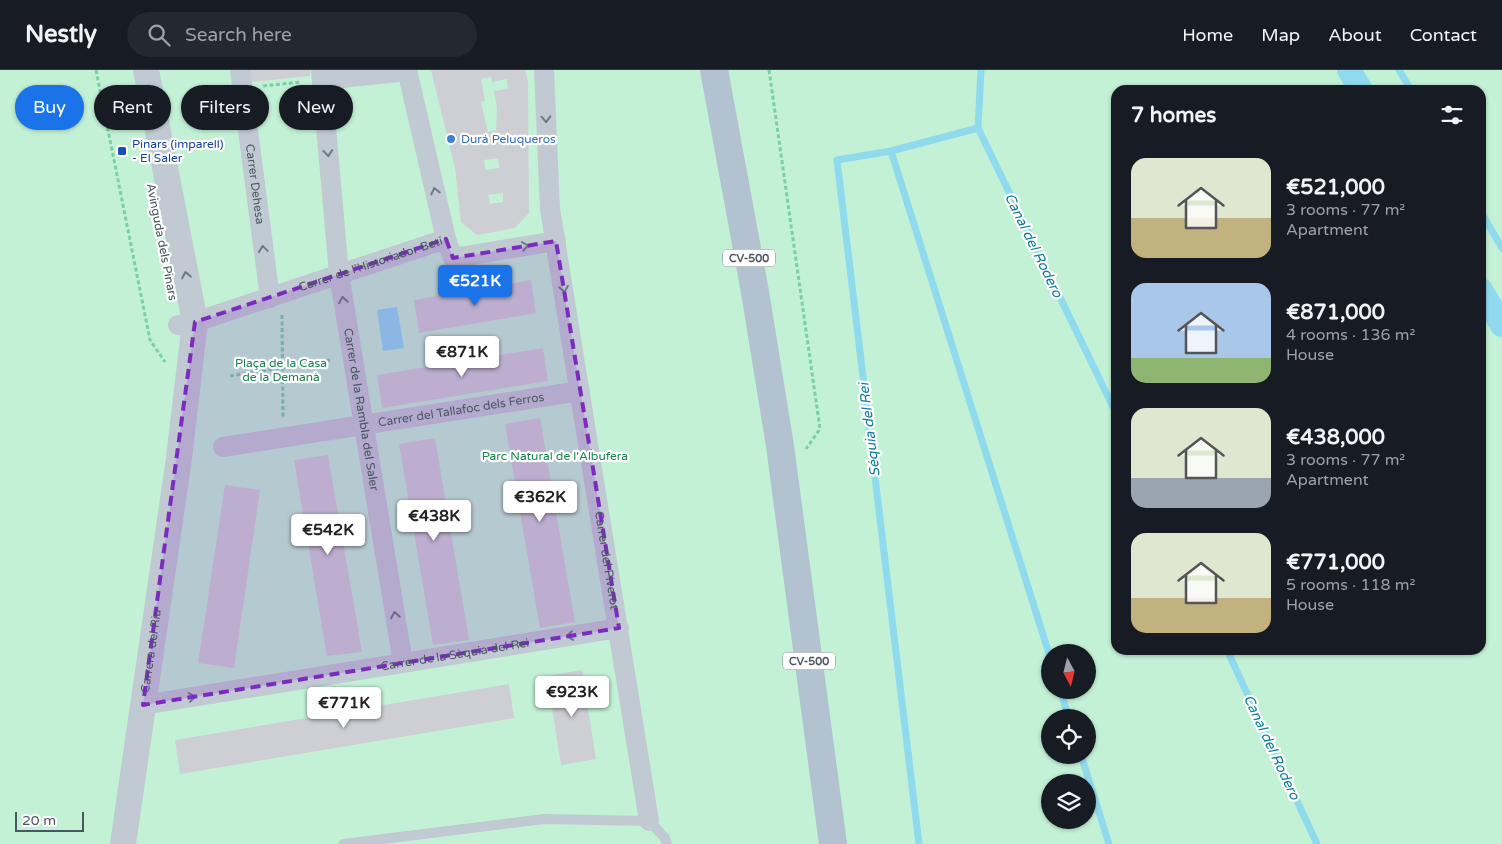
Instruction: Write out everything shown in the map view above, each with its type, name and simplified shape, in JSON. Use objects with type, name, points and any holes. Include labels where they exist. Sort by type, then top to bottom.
[{"type":"main road","name":"CV-500","points":[[714,70],[755,292],[785,478],[833,844]]},
{"type":"main road","name":"CV-500","points":[[729,70],[767,290],[780,446]]},
{"type":"street","name":"Avinguda dels Pinars","points":[[129,70],[186,324]]},
{"type":"street","name":"Avinguda dels Pinars","points":[[146,70],[186,324]]},
{"type":"street","points":[[322,75],[408,70],[446,239]]},
{"type":"street","name":"Carrer del Piverot","points":[[544,70],[550,209],[649,821]]},
{"type":"street","name":"Carrer de la Rambla del Saler","points":[[322,75],[339,274],[403,663]]},
{"type":"street","name":"Carrer Dehesa","points":[[241,79],[276,305]]},
{"type":"street","name":"Carrer de l'Historiador Betí","points":[[186,324],[276,305],[339,274],[446,239],[453,258],[556,241]]},
{"type":"street","name":"Carrera del Riu","points":[[123,844],[180,458],[186,324]]},
{"type":"street","name":"Carrer del Tallafoc dels Ferros","points":[[223,448],[580,391]]},
{"type":"street","name":"Carrer de la Sèquia del Rei","points":[[143,705],[619,628]]},
{"type":"lane","points":[[343,844],[544,819],[649,821],[665,838],[667,844]]},
{"type":"path","points":[[96,70],[150,340]]},
{"type":"path","points":[[769,70],[820,429],[785,478]]},
{"type":"path","points":[[241,79],[322,75]]},
{"type":"path","points":[[276,305],[282,368],[283,420]]},
{"type":"path","points":[[230,376],[330,360]]},
{"type":"highlighted area","points":[[446,239],[453,258],[556,241],[619,628],[143,705],[195,322]]},
{"type":"green space","name":"Parc Natural de l'Albufera","points":[[0,70],[1502,70],[1502,844],[0,844]]},
{"type":"water","points":[[397,307],[404,348],[383,351],[377,310]]},
{"type":"building","points":[[249,70],[310,70],[310,76],[251,82]]},
{"type":"building","points":[[431,70],[525,70],[528,82],[529,213],[515,228],[477,235],[461,222],[455,168]],"holes":[[[491,77],[492,82],[507,79],[508,89],[494,91],[497,108],[496,130],[488,132],[481,102],[485,101],[481,79]],[[498,158],[499,168],[485,170],[484,160]],[[503,193],[503,202],[490,204],[488,195]]]},
{"type":"building","points":[[531,280],[536,313],[419,333],[414,300]]},
{"type":"building","points":[[543,348],[548,381],[382,408],[377,375]]},
{"type":"building","points":[[540,418],[575,622],[540,628],[505,424]]},
{"type":"building","points":[[435,438],[469,640],[433,645],[399,444]]},
{"type":"building","points":[[328,455],[362,652],[327,656],[294,460]]},
{"type":"building","points":[[225,485],[260,490],[234,668],[198,663]]},
{"type":"building","points":[[582,670],[596,759],[561,765],[547,676]]},
{"type":"building","points":[[509,684],[514,718],[180,774],[175,740]]},
{"type":"waterway","name":"Canal del Rodero","points":[[981,70],[978,128],[1111,403]]},
{"type":"waterway","points":[[1349,70],[1358,85]]},
{"type":"waterway","points":[[1399,70],[1408,85]]},
{"type":"waterway","name":"Séquia del Rei","points":[[919,844],[837,160],[891,151],[978,128]]},
{"type":"waterway","points":[[891,151],[1046,644]]},
{"type":"waterway","points":[[1486,221],[1502,248]]},
{"type":"waterway","points":[[1486,298],[1502,325]]},
{"type":"waterway","name":"Canal del Rodero","points":[[1229,655],[1317,844]]},
{"type":"waterway","points":[[1063,699],[1066,709]]},
{"type":"waterway","points":[[1084,764],[1109,844]]},
{"type":"place","name":"Durá Peluqueros","points":[[451,139]]},
{"type":"place","name":"Pinars (imparell) - El Saler","points":[[122,151]]},
{"type":"park label","name":"Plaça de la Casa de la Demanà","points":[[281,370]]}]
